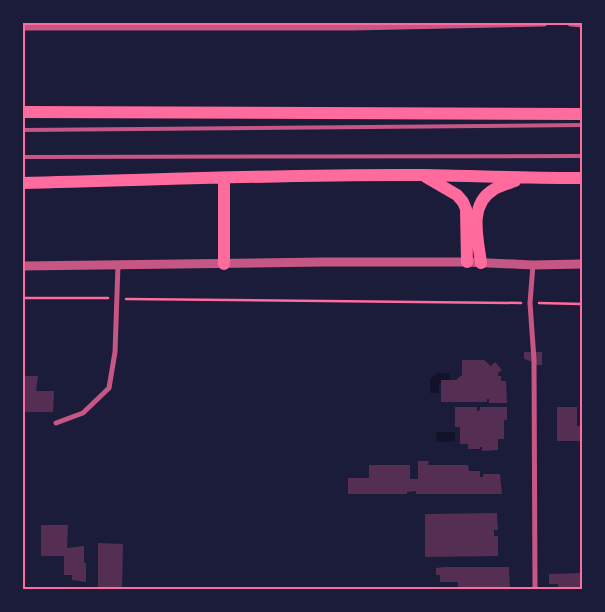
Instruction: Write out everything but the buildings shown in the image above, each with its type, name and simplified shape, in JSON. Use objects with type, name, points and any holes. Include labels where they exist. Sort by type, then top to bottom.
[{"type":"highway","points":[[22,112],[582,114]]},
{"type":"highway","points":[[423,176],[450,191],[463,202],[466,209],[467,262]]},
{"type":"highway","points":[[22,183],[423,176],[582,178]]},
{"type":"highway","points":[[224,178],[224,264]]},
{"type":"highway","points":[[481,262],[476,219],[481,201],[494,189],[522,178]]},
{"type":"street","points":[[22,26],[154,24],[351,26],[544,22]]},
{"type":"street","points":[[572,22],[582,23]]},
{"type":"street","points":[[22,266],[467,262],[532,265],[582,264]]},
{"type":"street","points":[[56,423],[83,413],[109,388],[115,352],[118,265]]},
{"type":"street","points":[[532,265],[530,303],[534,360],[536,590]]},
{"type":"lane","points":[[22,130],[582,125]]},
{"type":"lane","points":[[22,157],[582,156]]},
{"type":"path","points":[[22,298],[582,304]]},
{"type":"shaded area","points":[[437,373],[450,373],[450,382],[439,384],[439,393],[430,393],[430,379]]},
{"type":"shaded area","points":[[436,432],[455,432],[455,441],[437,442]]}]
